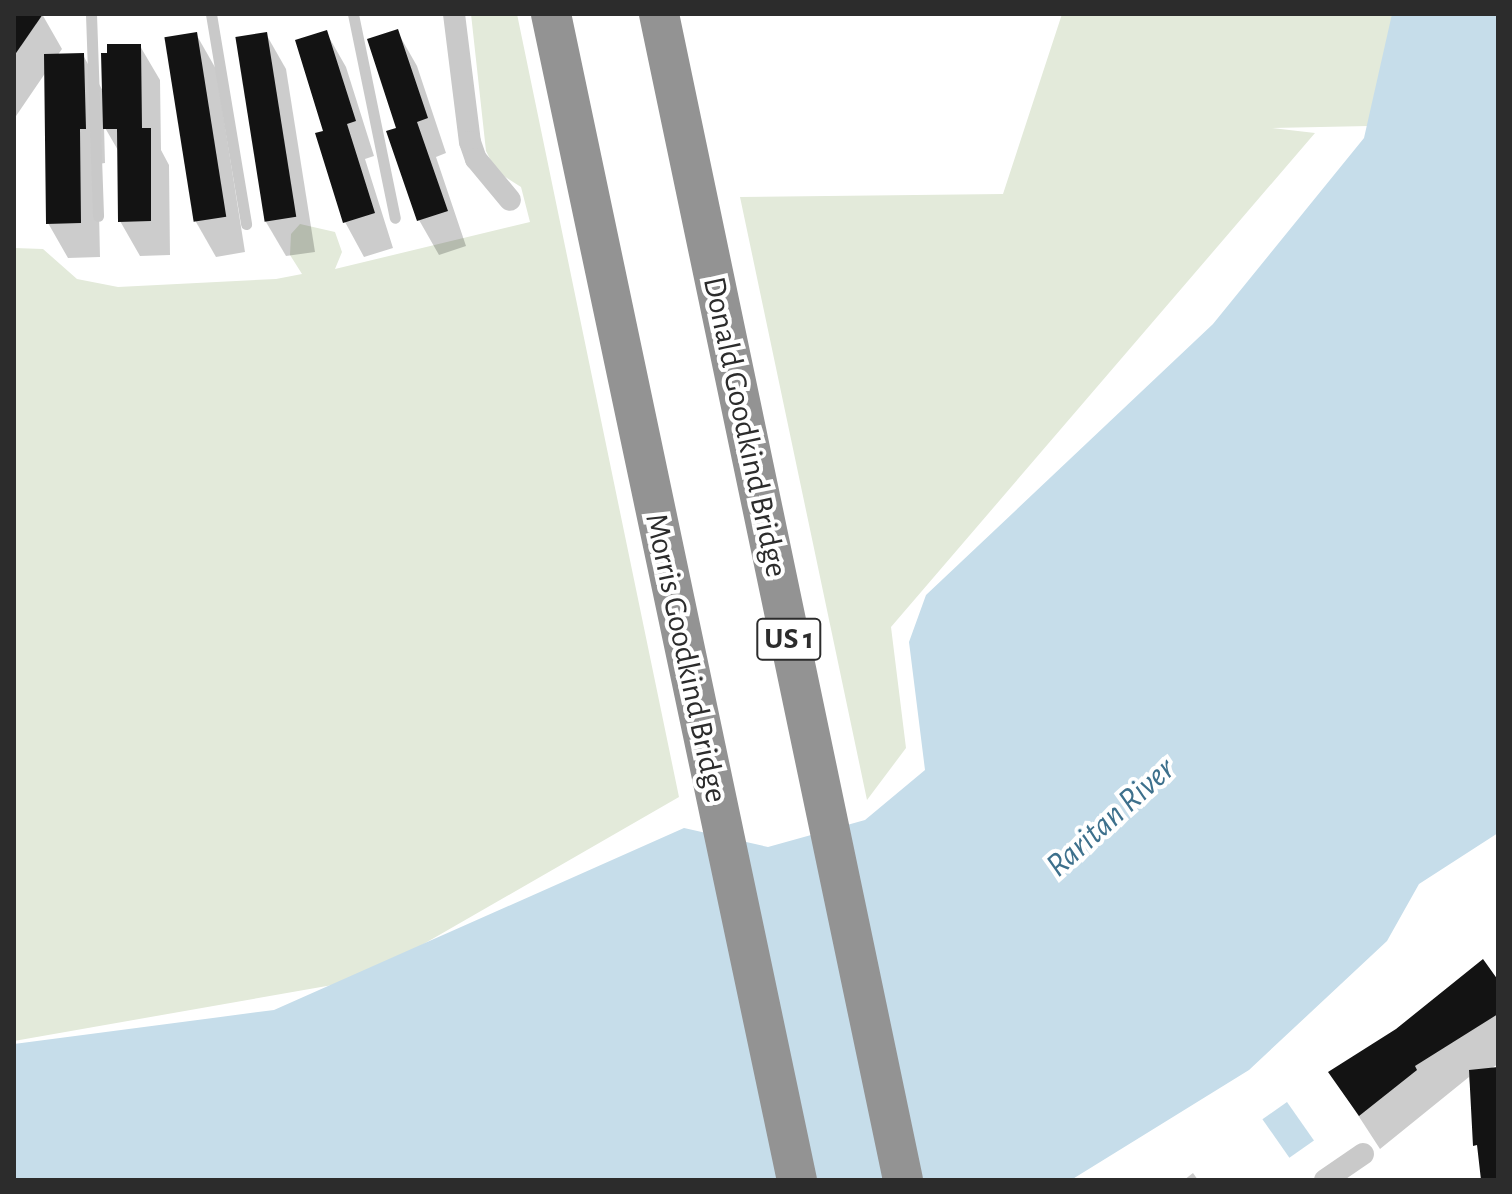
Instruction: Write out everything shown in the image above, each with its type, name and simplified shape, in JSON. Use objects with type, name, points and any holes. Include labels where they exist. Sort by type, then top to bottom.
[{"type":"highway","name":"Morris Goodkind Bridge","points":[[551,14],[797,1180]]},
{"type":"highway","name":"Donald Goodkind Bridge","points":[[659,14],[903,1180]]},
{"type":"street","points":[[454,14],[470,142],[476,159],[510,200]]},
{"type":"street","points":[[1325,1180],[1363,1154]]},
{"type":"lane","points":[[91,14],[98,216]]},
{"type":"lane","points":[[211,14],[246,224]]},
{"type":"lane","points":[[353,14],[395,218]]},
{"type":"green space","points":[[471,14],[517,14],[679,797],[361,980],[14,1041],[14,248],[43,249],[77,279],[118,287],[276,279],[302,274],[290,255],[291,234],[300,224],[335,232],[342,252],[335,269],[530,222],[521,187],[496,171],[486,151]]},
{"type":"green space","points":[[1062,14],[1441,14],[1369,126],[1272,128],[1315,133],[891,627],[906,748],[867,800],[740,197],[1003,194]]},
{"type":"water","name":"Raritan River","points":[[1392,14],[1498,14],[1498,833],[1419,884],[1387,941],[1249,1070],[1071,1180],[14,1180],[14,1044],[274,1010],[684,828],[768,847],[865,820],[925,770],[909,642],[926,595],[1213,324],[1364,138]]},
{"type":"water","points":[[1287,1102],[1314,1141],[1289,1158],[1262,1119]]},
{"type":"building","points":[[14,14],[43,14],[14,56]]},
{"type":"building","points":[[398,29],[428,118],[417,122],[448,211],[417,221],[386,131],[396,128],[367,39]]},
{"type":"building","points":[[327,30],[356,121],[347,124],[375,213],[343,223],[315,133],[323,131],[295,40]]},
{"type":"building","points":[[197,32],[226,217],[194,222],[164,37]]},
{"type":"building","points":[[267,32],[296,217],[265,222],[235,37]]},
{"type":"building","points":[[107,44],[141,44],[142,128],[151,128],[151,221],[118,222],[117,129],[103,129],[101,53],[107,53]]},
{"type":"building","points":[[84,53],[86,129],[80,129],[81,223],[46,224],[44,54]]},
{"type":"building","points":[[1483,959],[1498,980],[1498,1014],[1415,1066],[1417,1070],[1359,1116],[1328,1072],[1396,1029]]},
{"type":"building","points":[[1498,1067],[1498,1180],[1481,1180],[1477,1145],[1473,1146],[1469,1070]]}]
